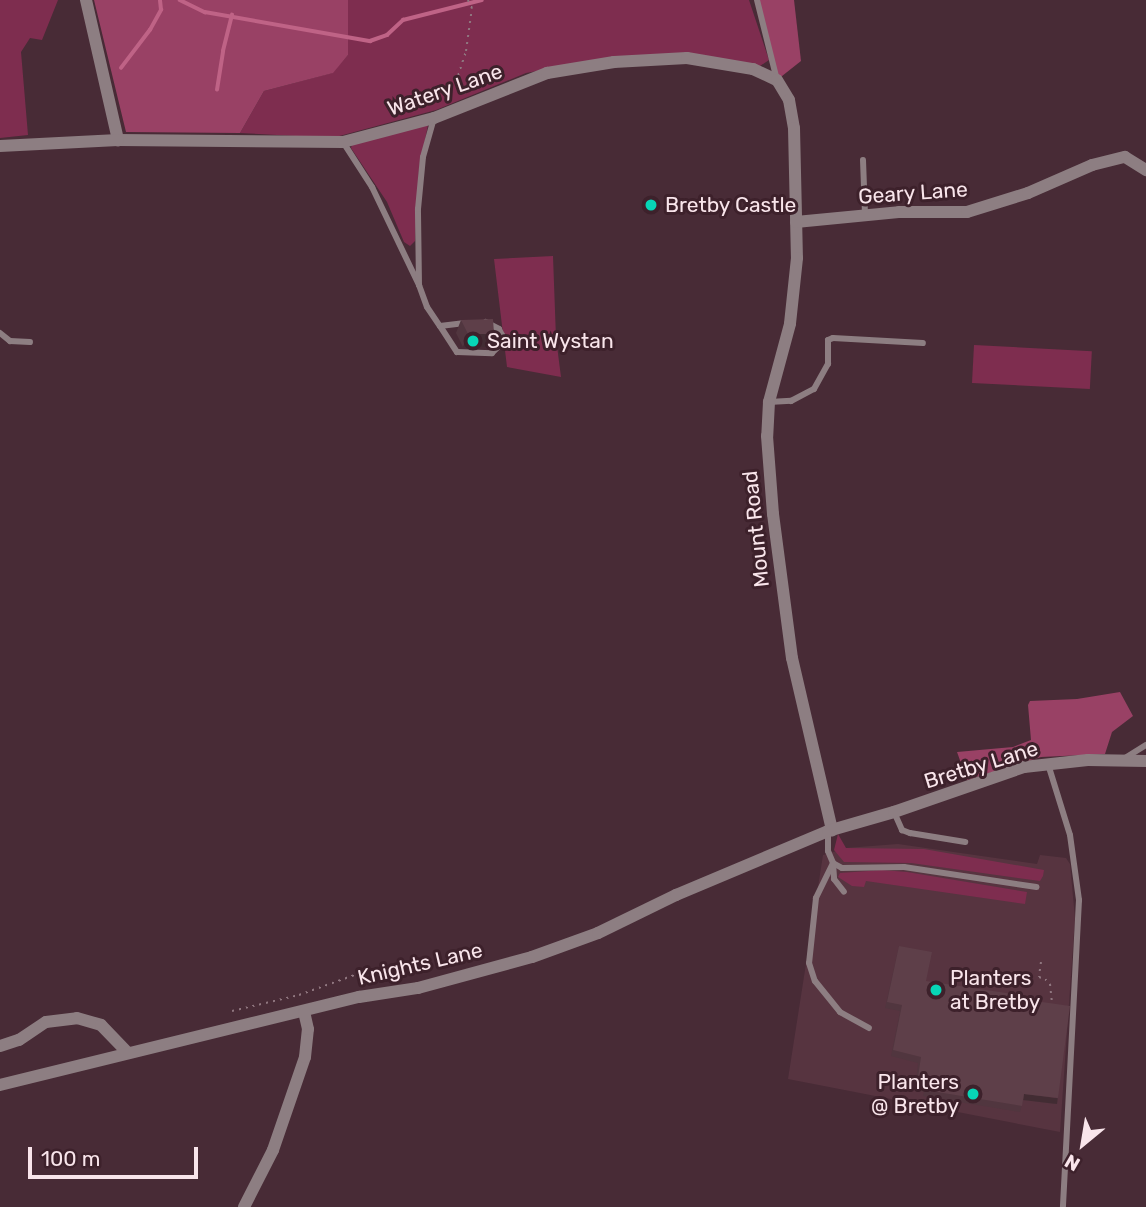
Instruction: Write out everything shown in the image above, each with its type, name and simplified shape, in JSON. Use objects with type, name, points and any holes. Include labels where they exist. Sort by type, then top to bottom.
[{"type":"street","points":[[86,0],[118,139]]},
{"type":"street","name":"Watery Lane","points":[[0,146],[118,139],[343,142],[434,118],[547,73],[614,62],[687,58],[753,69],[777,80]]},
{"type":"street","points":[[777,80],[789,100],[794,128],[796,222]]},
{"type":"street","name":"Geary Lane","points":[[796,222],[865,215],[967,212],[1028,193],[1092,165],[1125,158],[1146,170]]},
{"type":"street","name":"Mount Road","points":[[796,222],[796,289],[790,324],[769,402],[767,436],[773,514],[792,658],[830,831]]},
{"type":"street","name":"Bretby Lane","points":[[830,831],[1024,767],[1124,759],[1146,761]]},
{"type":"street","name":"Knights Lane","points":[[0,1085],[359,997],[418,988],[567,945],[676,895],[830,831]]},
{"type":"street","points":[[244,1207],[273,1150],[306,1056],[308,1029],[304,1012]]},
{"type":"street","points":[[0,1046],[19,1040],[46,1022],[77,1018],[102,1025],[128,1053]]},
{"type":"lane","points":[[757,0],[777,80]]},
{"type":"lane","points":[[419,285],[418,209],[424,157],[434,118]]},
{"type":"lane","points":[[343,142],[372,187],[427,307],[440,326],[460,353],[492,353],[501,344],[502,335],[491,323],[440,326]]},
{"type":"lane","points":[[863,160],[865,215]]},
{"type":"lane","points":[[0,333],[10,341],[30,342]]},
{"type":"lane","points":[[769,402],[791,401],[814,389],[828,364],[828,340],[833,338],[923,343]]},
{"type":"lane","points":[[1124,759],[1146,745]]},
{"type":"lane","points":[[1048,764],[1070,835],[1079,900],[1063,1207]]},
{"type":"lane","points":[[894,812],[902,830],[909,834],[965,842]]},
{"type":"lane","points":[[830,831],[828,851],[833,863],[834,879],[844,892]]},
{"type":"lane","points":[[833,863],[842,869],[904,867],[1036,887]]},
{"type":"lane","points":[[833,863],[816,898],[809,963],[815,981],[840,1012],[869,1028]]},
{"type":"path","points":[[468,0],[471,8],[466,51],[456,82],[471,104]]},
{"type":"path","points":[[1041,962],[1039,977],[1050,984],[1051,1007]]},
{"type":"path","points":[[232,1011],[299,995],[360,973]]},
{"type":"shaded area","points":[[0,0],[58,0],[42,40],[30,38],[21,52],[28,135],[0,138]]},
{"type":"shaded area","points":[[94,0],[348,0],[348,55],[333,73],[264,91],[240,133],[126,132]]},
{"type":"shaded area","points":[[348,0],[749,0],[769,60],[760,66],[615,57],[526,73],[436,110],[332,138],[240,133],[264,91],[332,73],[348,55]]},
{"type":"shaded area","points":[[757,0],[794,0],[801,61],[777,80]]},
{"type":"shaded area","points":[[428,125],[419,170],[415,241],[410,246],[404,242],[387,202],[351,148],[352,144]]},
{"type":"shaded area","points":[[553,256],[556,338],[561,377],[507,367],[494,259]]},
{"type":"shaded area","points":[[974,345],[1092,351],[1090,389],[972,383]]},
{"type":"shaded area","points":[[1120,692],[1133,716],[1112,732],[1105,754],[1041,757],[967,780],[957,752],[1013,747],[1031,740],[1028,705],[1030,701],[1077,699]]},
{"type":"shaded area","points":[[838,834],[846,848],[924,849],[1044,870],[1043,876],[1040,881],[911,863],[844,862],[834,850]]},
{"type":"shaded area","name":"Planters at Bretby","points":[[898,844],[1037,864],[1040,855],[1066,858],[1070,864],[1075,918],[1060,1132],[788,1079],[823,855],[846,848]]},
{"type":"shaded area","points":[[882,870],[1027,892],[1025,904],[866,881],[864,887],[852,886],[838,877],[840,873]]},
{"type":"building","points":[[493,319],[494,334],[468,334],[461,320]]},
{"type":"building","points":[[899,946],[932,952],[926,981],[1070,1006],[1058,1098],[1024,1094],[1022,1106],[925,1090],[926,1086],[917,1084],[921,1057],[893,1050],[902,1005],[887,1002]]},
{"type":"waterway","points":[[121,68],[150,30],[161,10],[160,0]]},
{"type":"waterway","points":[[180,0],[205,12],[370,41],[387,35],[403,20],[482,0]]},
{"type":"waterway","points":[[217,90],[232,15]]},
{"type":"place","name":"Bretby Castle","points":[[651,205]]},
{"type":"place","name":"Saint Wystan","points":[[473,341]]},
{"type":"place","name":"Planters at Bretby","points":[[936,990]]},
{"type":"place","name":"Planters @ Bretby","points":[[973,1094]]}]
